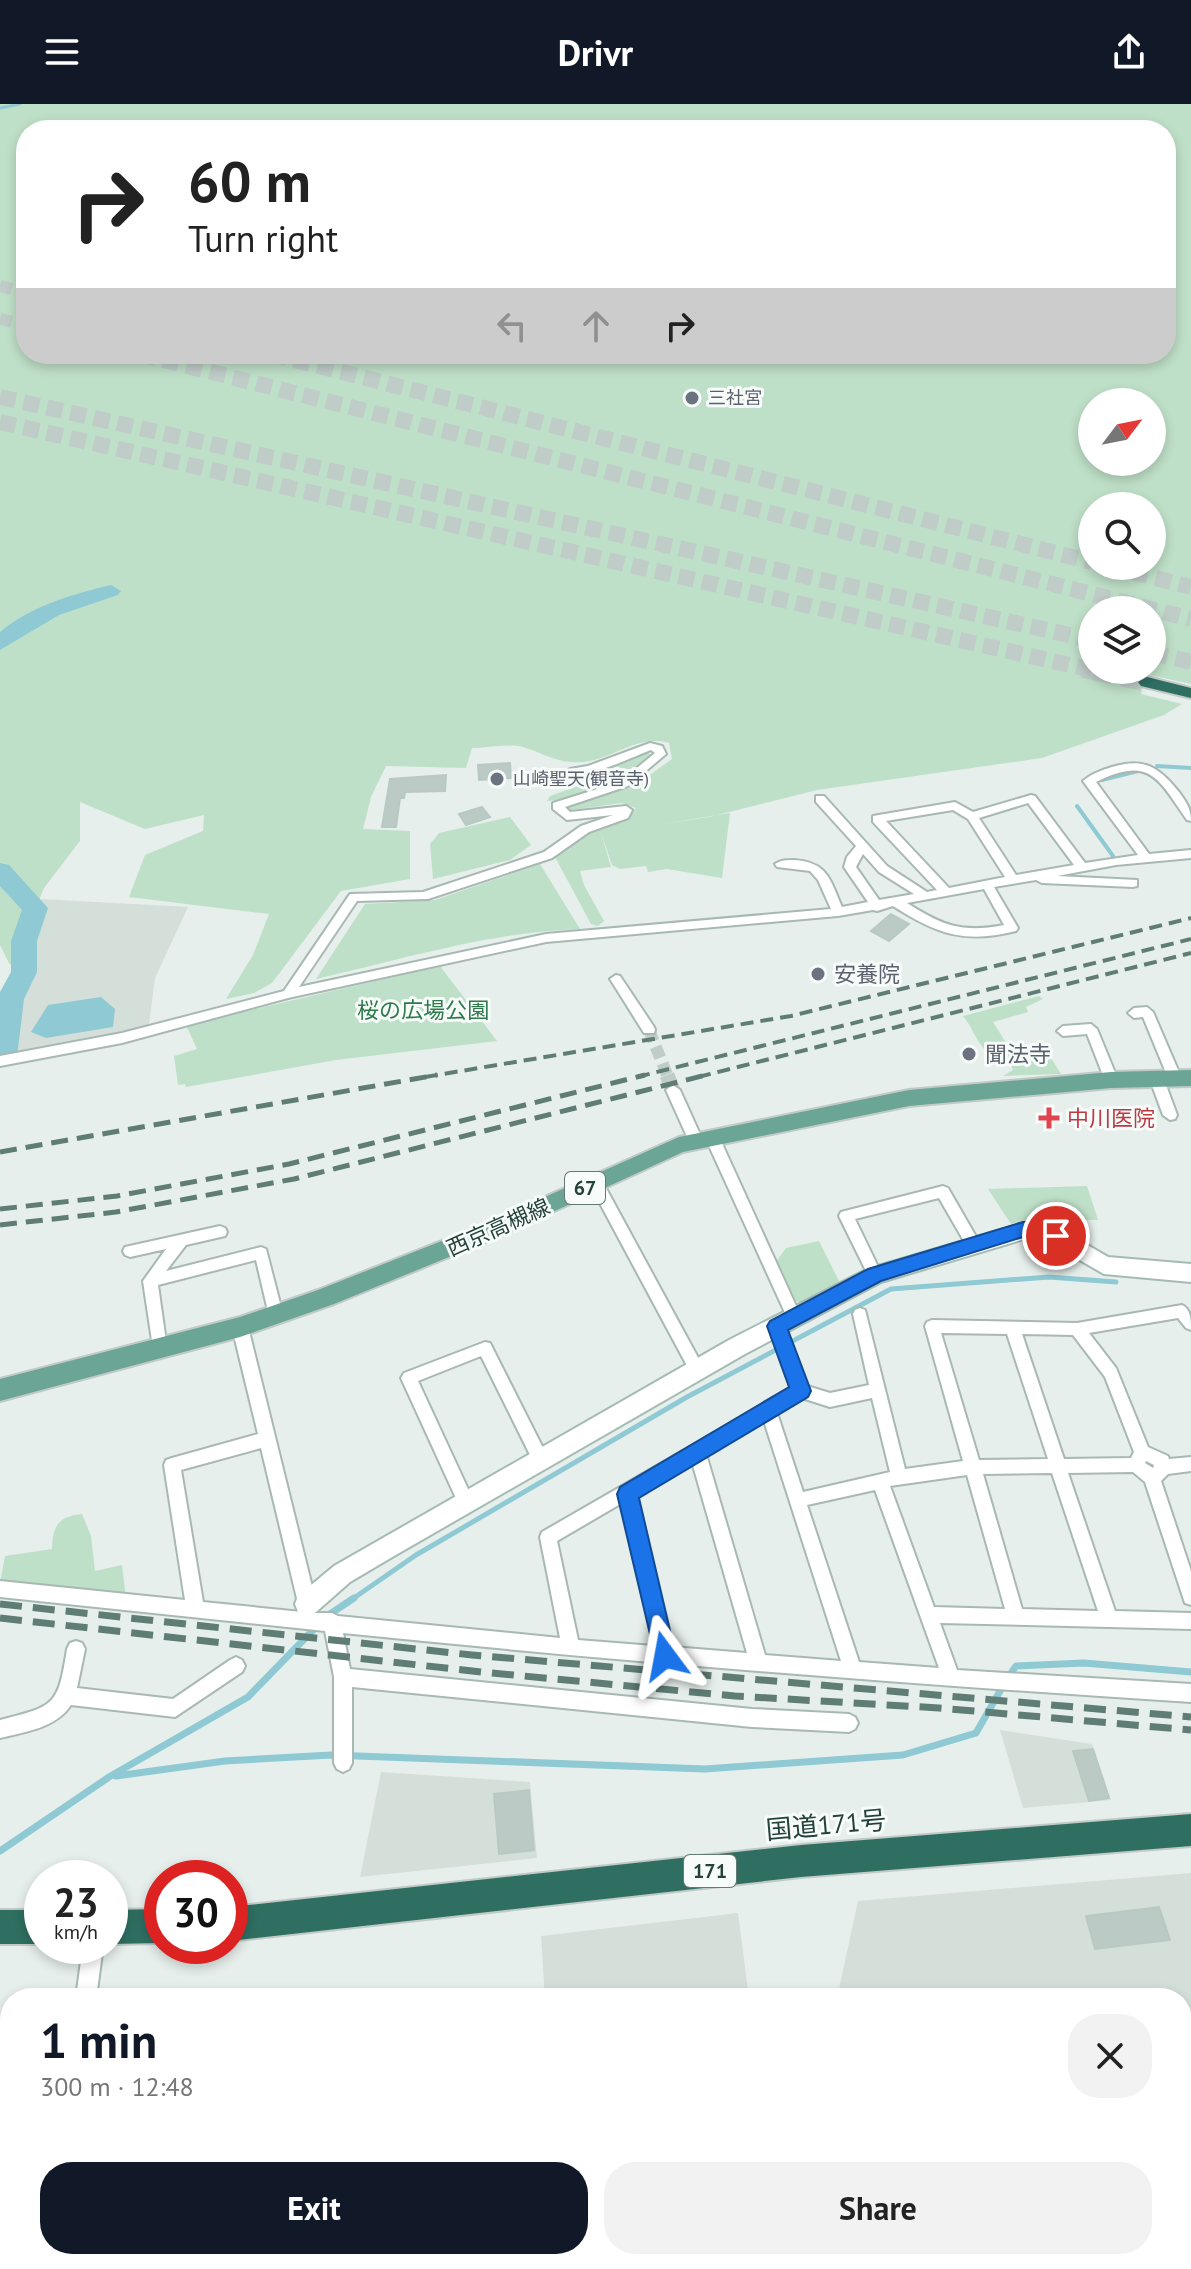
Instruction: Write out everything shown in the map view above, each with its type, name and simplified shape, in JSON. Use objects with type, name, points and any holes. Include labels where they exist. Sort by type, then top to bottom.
[{"type":"highway","points":[[1155,684],[1191,693]]},
{"type":"highway","name":"国道171号","points":[[248,1922],[817,1860],[1191,1830]]},
{"type":"highway","points":[[0,1928],[24,1927]]},
{"type":"main road","name":"西京高槻線","points":[[0,1390],[276,1315],[396,1271],[663,1151],[704,1139],[909,1098],[1174,1077]]},
{"type":"street","points":[[288,994],[354,897],[424,896],[548,855],[585,829],[624,815],[626,810],[567,816],[557,806],[624,784],[661,754],[658,748],[650,746],[590,769],[574,771]]},
{"type":"street","points":[[1145,857],[1089,781],[1101,774],[1143,765],[1157,771],[1191,817]]},
{"type":"street","points":[[820,799],[883,869],[925,896]]},
{"type":"street","points":[[972,816],[1031,799],[1082,867]]},
{"type":"street","points":[[946,892],[877,819],[955,806],[972,816],[1013,880]]},
{"type":"street","points":[[861,848],[853,857],[850,867],[877,907]]},
{"type":"street","points":[[0,1061],[122,1038],[288,994],[546,938],[877,907],[1082,867],[1145,857],[1191,854]]},
{"type":"street","points":[[781,864],[810,863],[818,869],[838,912]]},
{"type":"street","points":[[1030,877],[1064,882],[1133,883]]},
{"type":"street","points":[[897,903],[934,926],[971,937],[1012,928],[987,885]]},
{"type":"street","points":[[616,979],[649,1030]]},
{"type":"street","points":[[1134,1013],[1147,1012],[1174,1077],[1170,1115]]},
{"type":"street","points":[[1063,1031],[1091,1029],[1111,1080]]},
{"type":"street","points":[[673,1090],[704,1139],[784,1333],[801,1391]]},
{"type":"street","points":[[596,1183],[697,1370]]},
{"type":"street","points":[[875,1275],[846,1216],[943,1192],[973,1244]]},
{"type":"street","points":[[309,1612],[342,1574],[697,1370],[784,1333],[875,1275],[1023,1230],[1040,1229],[1104,1265],[1191,1273]]},
{"type":"street","points":[[130,1251],[220,1232]]},
{"type":"street","points":[[159,1349],[150,1281],[182,1240]]},
{"type":"street","points":[[150,1281],[261,1253],[276,1315]]},
{"type":"street","points":[[1016,1617],[932,1326],[1077,1329],[1182,1311],[1191,1324]]},
{"type":"street","points":[[860,1314],[899,1477]]},
{"type":"street","points":[[240,1327],[309,1612]]},
{"type":"street","points":[[1012,1328],[1109,1619]]},
{"type":"street","points":[[1077,1329],[1111,1373],[1139,1458],[1158,1472],[1191,1597]]},
{"type":"street","points":[[466,1502],[409,1378],[485,1348],[541,1460]]},
{"type":"street","points":[[571,1648],[548,1537],[628,1494],[697,1450],[801,1391],[830,1400],[879,1390]]},
{"type":"street","points":[[768,1410],[853,1670]]},
{"type":"street","points":[[195,1607],[172,1465],[267,1439]]},
{"type":"street","points":[[697,1450],[759,1664]]},
{"type":"street","points":[[799,1500],[899,1477],[972,1467],[1058,1466],[1139,1458]]},
{"type":"street","points":[[1158,1472],[1191,1464]]},
{"type":"street","points":[[880,1482],[951,1678]]},
{"type":"street","points":[[628,1494],[665,1656]]},
{"type":"street","points":[[0,1589],[195,1607],[309,1612],[332,1621],[571,1648],[951,1678],[1191,1693]]},
{"type":"street","points":[[928,1615],[1191,1621]]},
{"type":"street","points":[[332,1621],[343,1677],[343,1763]]},
{"type":"street","points":[[0,1729],[53,1716],[69,1696],[76,1649]]},
{"type":"street","points":[[69,1696],[175,1708],[236,1666]]},
{"type":"street","points":[[343,1677],[752,1718],[849,1723]]},
{"type":"street","points":[[87,1988],[91,1964]]},
{"type":"shaded area","points":[[41,899],[188,907],[155,978],[149,1024],[115,1035],[8,1056],[15,1000],[25,971],[26,941]]},
{"type":"shaded area","points":[[1000,1730],[1092,1744],[1111,1800],[1023,1808]]},
{"type":"shaded area","points":[[381,1772],[530,1782],[537,1858],[360,1877]]},
{"type":"shaded area","points":[[1191,1873],[1191,1988],[839,1988],[858,1901]]},
{"type":"shaded area","points":[[738,1913],[748,1988],[544,1988],[541,1936]]},
{"type":"green space","points":[[0,104],[1191,104],[1191,684],[1166,679],[1166,596],[1078,596],[1078,684],[1143,684],[1141,694],[1182,704],[1164,715],[1042,758],[817,790],[715,815],[730,813],[722,878],[667,869],[648,872],[646,866],[620,869],[612,865],[601,833],[611,867],[580,871],[584,885],[604,921],[598,926],[591,924],[555,857],[588,832],[626,819],[636,808],[622,803],[564,811],[562,807],[633,787],[672,759],[669,743],[636,744],[584,762],[559,760],[523,747],[505,746],[472,748],[466,768],[386,766],[371,797],[363,829],[410,831],[410,879],[341,891],[272,983],[254,993],[226,999],[253,955],[269,914],[129,897],[145,855],[203,831],[204,815],[145,829],[80,802],[80,841],[44,888],[23,939],[20,955],[10,965],[0,945]]},
{"type":"green space","points":[[648,752],[652,757],[617,782],[576,797],[547,801],[550,796],[598,779],[597,771]]},
{"type":"green space","points":[[510,817],[531,845],[510,860],[433,879],[430,844],[439,833]]},
{"type":"green space","points":[[540,864],[580,929],[480,941],[316,979],[365,904],[435,900]]},
{"type":"green space","name":"桜の広場公園","points":[[440,966],[497,1041],[336,1060],[186,1087],[185,1084],[178,1085],[174,1056],[197,1049],[186,1025]]},
{"type":"green space","points":[[1039,996],[1043,999],[1026,1007],[1028,1012],[993,1022],[1015,1057],[1035,1062],[1051,1058],[1061,1074],[1003,1076],[1013,1070],[1006,1051],[987,1052],[963,1016]]},
{"type":"green space","points":[[1087,1186],[1098,1220],[1031,1219],[1011,1224],[988,1189]]},
{"type":"green space","points":[[819,1241],[840,1283],[803,1303],[794,1301],[776,1262],[786,1248]]},
{"type":"green space","points":[[82,1514],[91,1536],[95,1571],[122,1565],[126,1599],[0,1583],[5,1556],[52,1549],[58,1524],[67,1517]]},
{"type":"water","points":[[101,997],[115,1009],[113,1027],[46,1038],[31,1032],[48,1005]]},
{"type":"building","points":[[510,763],[511,778],[479,780],[478,765]]},
{"type":"building","points":[[446,775],[445,791],[405,792],[404,798],[400,798],[396,827],[382,827],[390,779]]},
{"type":"building","points":[[482,807],[490,817],[466,825],[459,814]]},
{"type":"building","points":[[891,914],[909,924],[889,941],[871,931]]},
{"type":"building","points":[[1093,1749],[1109,1798],[1089,1801],[1073,1751]]},
{"type":"building","points":[[529,1790],[534,1850],[499,1854],[494,1794]]},
{"type":"building","points":[[1159,1907],[1170,1940],[1095,1949],[1086,1916]]},
{"type":"waterway","points":[[0,108],[20,104]]},
{"type":"waterway","points":[[0,643],[38,617],[111,591]]},
{"type":"waterway","points":[[1157,766],[1191,768]]},
{"type":"waterway","points":[[1102,780],[1142,770]]},
{"type":"waterway","points":[[1077,806],[1113,856]]},
{"type":"waterway","points":[[0,871],[35,908],[24,941],[24,972],[10,999],[3,1057]]},
{"type":"waterway","points":[[351,1600],[416,1555],[687,1397],[891,1289],[1049,1277],[1116,1282]]},
{"type":"waterway","points":[[327,1616],[351,1600]]},
{"type":"waterway","points":[[0,1851],[109,1777],[248,1697],[317,1626]]},
{"type":"waterway","points":[[1009,1676],[1016,1666],[1084,1663],[1191,1672]]},
{"type":"waterway","points":[[116,1776],[225,1761],[331,1755],[705,1769],[903,1755],[976,1733],[1004,1684]]},
{"type":"tunnel","points":[[0,286],[16,290]]},
{"type":"tunnel","points":[[0,319],[16,323]]},
{"type":"tunnel","points":[[180,364],[1191,619]]},
{"type":"tunnel","points":[[310,364],[1078,558]]},
{"type":"tunnel","points":[[0,397],[1078,637]]},
{"type":"tunnel","points":[[0,422],[1078,667]]},
{"type":"tunnel","points":[[1164,580],[1191,587]]},
{"type":"tunnel","points":[[1166,656],[1191,662]]},
{"type":"tunnel","points":[[649,1030],[668,1077]]},
{"type":"tunnel","points":[[667,1075],[673,1090]]},
{"type":"railway","points":[[437,1075],[791,1016],[1191,918]]},
{"type":"railway","points":[[637,1077],[1191,939]]},
{"type":"railway","points":[[698,1077],[1191,953]]},
{"type":"railway","points":[[0,1152],[437,1075]]},
{"type":"railway","points":[[425,1077],[437,1075]]},
{"type":"railway","points":[[637,1077],[645,1075]]},
{"type":"railway","points":[[0,1225],[116,1212],[294,1179],[706,1075]]},
{"type":"railway","points":[[0,1209],[117,1196],[289,1164],[637,1077]]},
{"type":"railway","points":[[0,1604],[472,1655],[1191,1717]]},
{"type":"railway","points":[[0,1618],[481,1672],[735,1696],[939,1708],[1191,1730]]},
{"type":"place","name":"三社宮","points":[[692,398]]},
{"type":"place","name":"山崎聖天(観音寺)","points":[[497,779]]},
{"type":"place","name":"安養院","points":[[818,974]]},
{"type":"place","name":"聞法寺","points":[[969,1054]]},
{"type":"place","name":"中川医院","points":[[1049,1118]]},
{"type":"route","points":[[665,1656],[628,1494],[697,1450],[801,1391],[776,1326],[875,1275],[1023,1230],[1040,1229],[1056,1236]]}]
